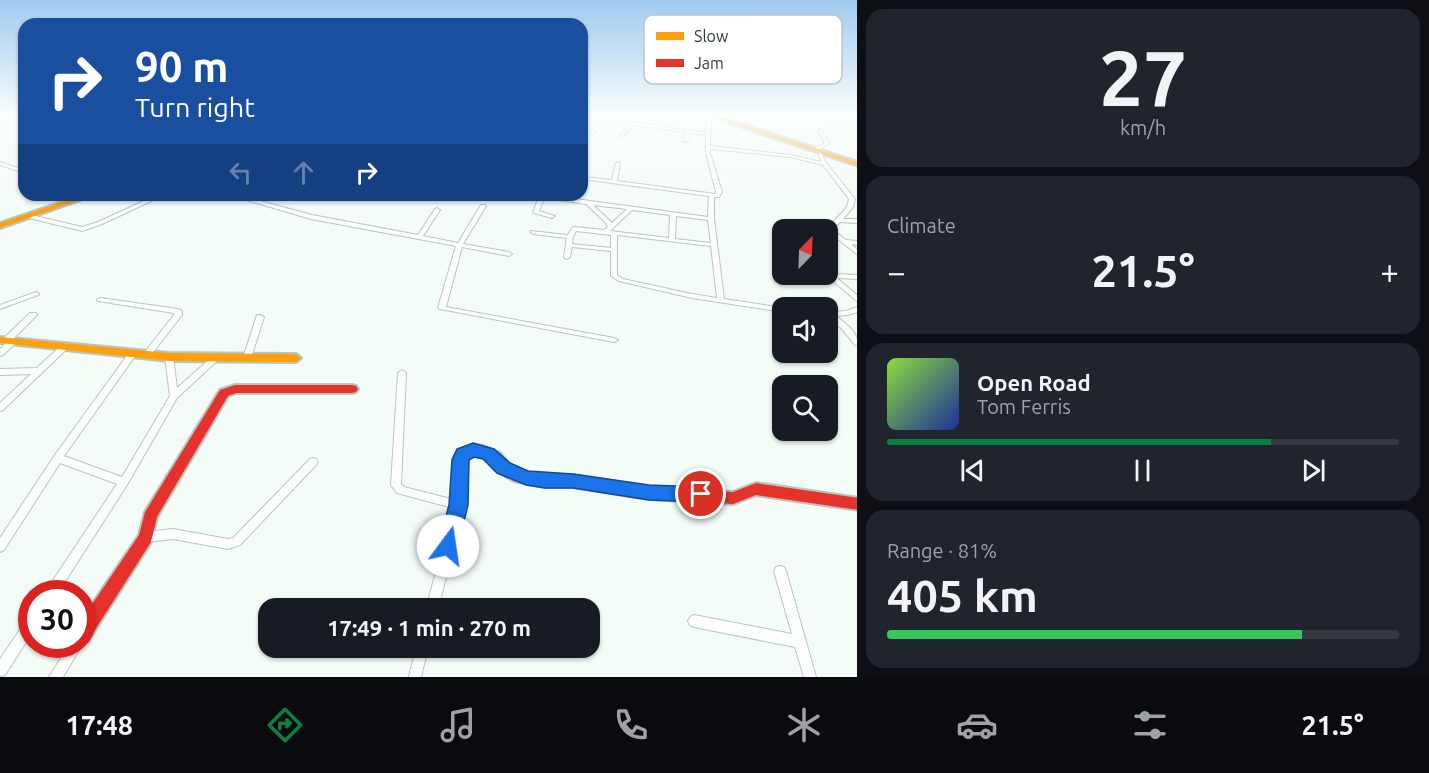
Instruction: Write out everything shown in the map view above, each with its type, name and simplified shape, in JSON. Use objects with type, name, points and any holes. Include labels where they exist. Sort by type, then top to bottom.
[{"type":"street","points":[[800,146],[857,164]]},
{"type":"street","points":[[817,151],[824,146]]},
{"type":"street","points":[[588,179],[711,197],[719,195],[707,147],[791,156],[825,164]]},
{"type":"street","points":[[817,151],[825,164],[854,196],[850,207],[838,220]]},
{"type":"street","points":[[0,163],[18,170]]},
{"type":"street","points":[[614,183],[618,163]]},
{"type":"street","points":[[0,168],[6,166]]},
{"type":"street","points":[[711,197],[711,219],[721,300]]},
{"type":"street","points":[[0,226],[72,201]]},
{"type":"street","points":[[27,216],[82,229],[148,201]]},
{"type":"street","points":[[254,201],[311,217],[509,254]]},
{"type":"street","points":[[540,201],[536,212],[552,216]]},
{"type":"street","points":[[581,201],[711,219]]},
{"type":"street","points":[[587,202],[609,222],[610,226]]},
{"type":"street","points":[[483,206],[459,246],[442,308],[614,340]]},
{"type":"street","points":[[605,232],[631,208]]},
{"type":"street","points":[[419,238],[437,210]]},
{"type":"street","points":[[672,240],[673,214]]},
{"type":"street","points":[[838,220],[857,222]]},
{"type":"street","points":[[567,258],[574,229],[715,245]]},
{"type":"street","points":[[533,232],[614,250]]},
{"type":"street","points":[[614,234],[614,276],[617,279],[677,293],[772,308]]},
{"type":"street","points":[[838,237],[857,252]]},
{"type":"street","points":[[845,242],[857,243]]},
{"type":"street","points":[[838,276],[857,277]]},
{"type":"street","points":[[838,283],[857,299]]},
{"type":"street","points":[[0,307],[36,294]]},
{"type":"street","points":[[100,300],[178,311],[178,315],[148,353]]},
{"type":"street","points":[[838,314],[847,314],[857,309]]},
{"type":"street","points":[[0,352],[6,341],[33,315]]},
{"type":"street","points":[[247,358],[260,317]]},
{"type":"street","points":[[838,321],[857,342]]},
{"type":"street","points":[[6,341],[67,345],[169,357],[296,358]]},
{"type":"street","points":[[0,408],[67,345]]},
{"type":"street","points":[[0,547],[58,458],[134,352]]},
{"type":"street","points":[[169,357],[174,396]]},
{"type":"street","points":[[59,580],[124,482],[174,396],[215,359]]},
{"type":"street","points":[[0,372],[39,371]]},
{"type":"street","points":[[402,373],[396,485],[401,490],[459,505]]},
{"type":"street","points":[[96,614],[146,537],[150,516],[224,393],[235,389],[352,389]]},
{"type":"street","points":[[435,598],[459,505],[460,460],[463,454],[473,450],[488,453],[504,468],[519,477],[545,481],[573,481],[649,493],[733,498],[756,489],[857,504]]},
{"type":"street","points":[[58,458],[124,482]]},
{"type":"street","points":[[146,537],[173,534],[228,544],[236,542],[313,462]]},
{"type":"street","points":[[780,571],[810,677]]},
{"type":"street","points":[[694,621],[801,642]]},
{"type":"street","points":[[0,670],[18,643]]},
{"type":"street","points":[[55,677],[67,658]]},
{"type":"street","points":[[415,677],[420,658]]},
{"type":"traffic: slow","points":[[802,146],[857,164]]},
{"type":"traffic: slow","points":[[0,226],[73,201]]},
{"type":"traffic: slow","points":[[0,340],[169,357],[296,358]]},
{"type":"traffic: jam","points":[[96,614],[146,537],[150,516],[224,393],[235,389],[352,389]]},
{"type":"traffic: jam","points":[[459,505],[460,460],[463,454],[473,450],[483,451],[495,457],[504,468],[519,477],[545,481],[573,481],[649,493],[733,498],[756,489],[857,504]]},
{"type":"route","points":[[448,546],[459,505],[460,460],[466,451],[478,450],[488,453],[495,457],[504,468],[519,477],[545,481],[573,481],[649,493],[701,494]]}]
